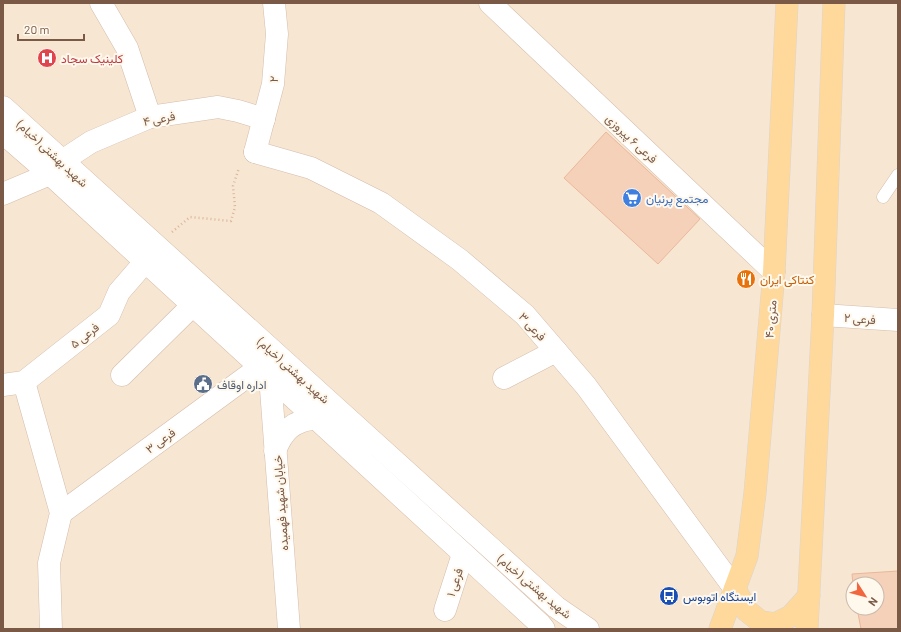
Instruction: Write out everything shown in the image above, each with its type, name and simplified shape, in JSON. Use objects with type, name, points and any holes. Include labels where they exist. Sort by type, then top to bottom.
[{"type":"main road","name":"۴۰ متری","points":[[720,629],[747,556],[755,493],[774,272],[787,3]]},
{"type":"main road","points":[[807,629],[823,315],[834,3]]},
{"type":"main road","points":[[735,589],[747,610],[761,622],[775,624],[791,616],[809,596]]},
{"type":"street","points":[[101,3],[127,48],[150,117]]},
{"type":"street","name":"۲","points":[[255,152],[273,84],[277,34],[274,3]]},
{"type":"street","name":"فرعی ۶ پیروزی","points":[[490,3],[774,272]]},
{"type":"street","name":"شهید بهشتی (خیام)","points":[[3,106],[56,167],[151,254],[556,607],[588,629]]},
{"type":"street","name":"فرعی ۴","points":[[3,194],[56,167],[91,142],[150,117],[218,107],[264,119]]},
{"type":"street","name":"شهید بهشتی (خیام)","points":[[3,133],[56,167]]},
{"type":"street","name":"فرعی ۳","points":[[255,152],[311,168],[381,203],[460,260],[525,315],[586,386],[735,589]]},
{"type":"street","name":"شهید بهشتی (خیام)","points":[[151,254],[193,305],[544,629]]},
{"type":"street","name":"فرعی ۵","points":[[13,383],[109,315],[119,292],[151,254]]},
{"type":"street","points":[[122,375],[193,305]]},
{"type":"street","name":"فرعی ۲","points":[[823,315],[898,320]]},
{"type":"street","points":[[504,378],[556,351]]},
{"type":"street","name":"فرعی ۳","points":[[61,514],[265,371]]},
{"type":"street","name":"خیابان شهید فهمیده","points":[[265,371],[276,451],[289,629]]},
{"type":"street","points":[[13,383],[61,514],[49,564],[51,629]]},
{"type":"street","points":[[276,451],[279,441],[288,429],[300,421],[316,418]]},
{"type":"street","name":"فرعی ۱","points":[[445,610],[463,554]]},
{"type":"lane","points":[[883,197],[898,175]]},
{"type":"path","points":[[151,254],[190,217],[231,221],[235,207],[232,186],[239,168],[255,152]]},
{"type":"shaded area","points":[[3,3],[898,3],[898,629],[3,629]]},
{"type":"building","name":"مجتمع پرنیان","points":[[606,132],[700,219],[658,264],[564,178]]},
{"type":"building","points":[[898,571],[898,629],[861,629],[859,616],[885,616],[885,576],[852,576],[852,574]]},
{"type":"place","name":"کلینیک سجاد","points":[[47,58]]},
{"type":"place","name":"مجتمع پرنیان","points":[[632,198]]},
{"type":"place","name":"کنتاکی ایران","points":[[746,279]]},
{"type":"place","name":"اداره اوقاف","points":[[203,384]]},
{"type":"place","name":"ایستگاه اتوبوس","points":[[669,596]]}]
